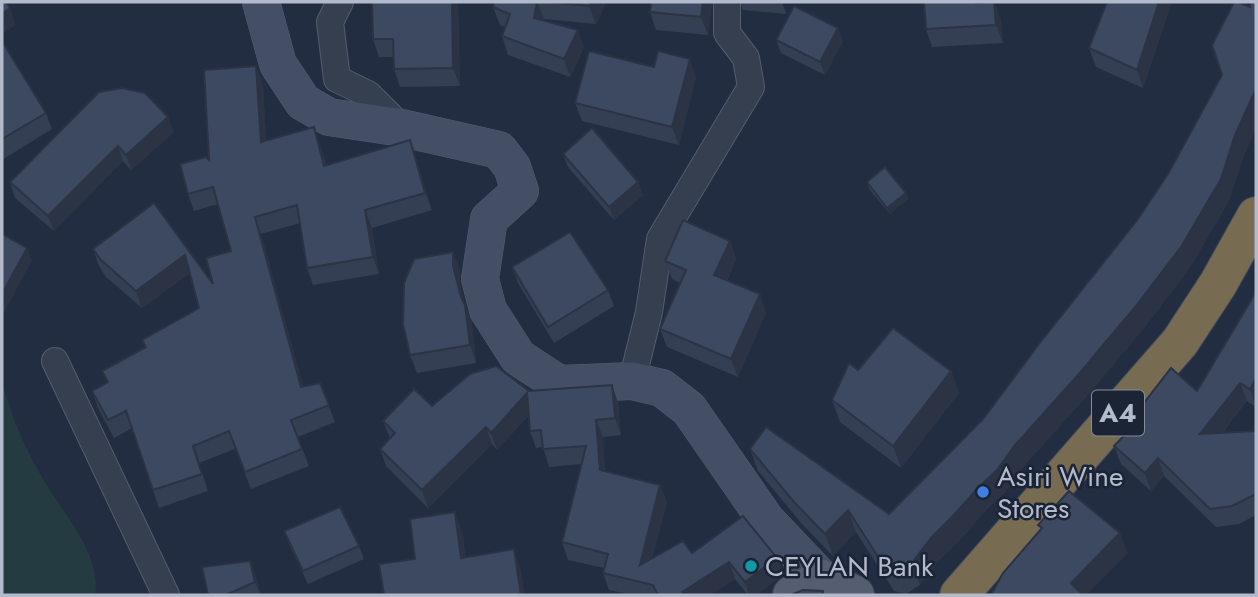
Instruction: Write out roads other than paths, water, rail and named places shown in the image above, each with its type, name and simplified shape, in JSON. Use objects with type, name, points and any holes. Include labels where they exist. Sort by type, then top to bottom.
[{"type":"highway","name":"A4","points":[[959,595],[1180,342],[1218,284],[1256,216]]},
{"type":"street","points":[[261,2],[278,64],[303,103],[329,117],[402,128],[499,150],[512,167],[520,191],[489,219],[481,279],[488,310],[518,357],[559,383],[632,381],[662,388],[689,410],[766,520],[823,590]]},
{"type":"street","points":[[340,2],[330,22],[337,79],[368,94],[402,128]]},
{"type":"street","points":[[632,381],[649,312],[660,239],[751,87],[746,58],[727,33],[727,2]]},
{"type":"street","points":[[55,361],[166,595]]},
{"type":"place","name":"Asiri Wine Stores","points":[[983,492]]},
{"type":"place","name":"CEYLAN Bank","points":[[751,566]]}]
